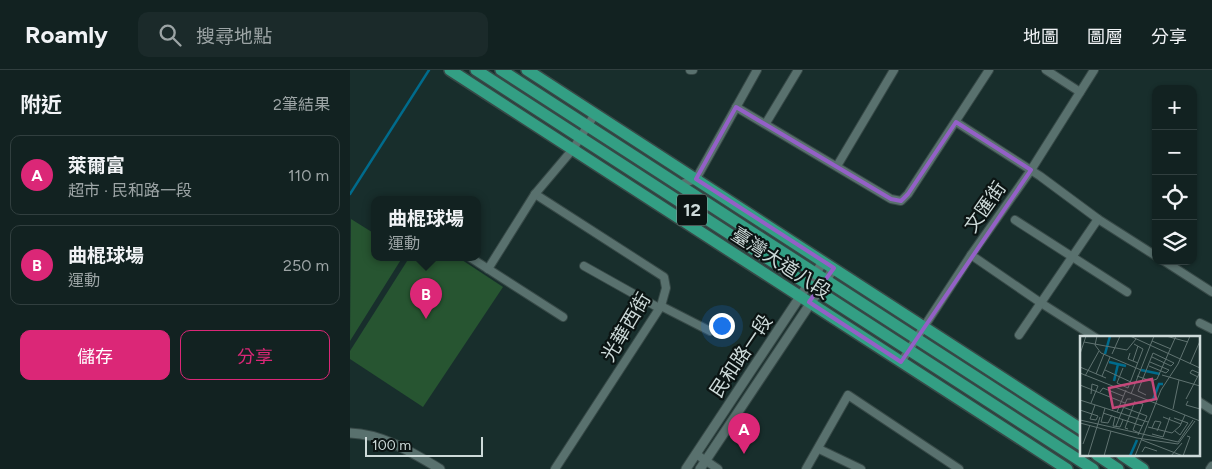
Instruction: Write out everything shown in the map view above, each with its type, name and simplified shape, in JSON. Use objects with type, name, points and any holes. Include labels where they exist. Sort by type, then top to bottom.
[{"type":"main road","name":"臺灣大道八段","points":[[450,70],[1067,469]]},
{"type":"main road","name":"臺灣大道八段","points":[[476,70],[1093,469]]},
{"type":"main road","name":"臺灣大道八段","points":[[502,70],[1080,444]]},
{"type":"main road","name":"臺灣大道八段","points":[[527,70],[1080,428]]},
{"type":"main road","name":"臺灣大道八段","points":[[820,276],[834,268]]},
{"type":"main road","points":[[1098,456],[1118,469]]},
{"type":"main road","points":[[1124,456],[1143,469]]},
{"type":"street","points":[[679,185],[696,179],[756,70]]},
{"type":"street","points":[[766,123],[798,70]]},
{"type":"street","points":[[837,166],[894,70]]},
{"type":"street","points":[[736,107],[766,123],[891,199],[901,201],[908,194],[989,70]]},
{"type":"street","name":"文匯街","points":[[901,362],[971,255],[1032,170],[1094,70]]},
{"type":"street","points":[[1051,71],[1080,92]]},
{"type":"street","points":[[488,269],[535,194],[573,149],[595,114]]},
{"type":"street","points":[[956,122],[1032,170],[1098,218],[1152,253]]},
{"type":"street","name":"光華西街","points":[[535,194],[664,277],[666,288],[660,307],[554,469]]},
{"type":"street","points":[[1019,335],[1098,218]]},
{"type":"street","points":[[1015,220],[1127,292]]},
{"type":"street","points":[[971,255],[1041,304],[1093,336]]},
{"type":"street","points":[[476,261],[564,317]]},
{"type":"street","name":"民和路一段","points":[[686,469],[760,354],[813,288],[820,276],[823,262]]},
{"type":"street","points":[[1170,265],[1212,292]]},
{"type":"street","points":[[584,266],[660,307],[710,331]]},
{"type":"street","name":"民和路一段","points":[[700,469],[805,299]]},
{"type":"street","points":[[1200,323],[1212,329]]},
{"type":"street","points":[[806,469],[848,395],[956,468]]},
{"type":"street","points":[[1200,402],[1212,410]]},
{"type":"street","points":[[351,431],[405,448],[440,469]]},
{"type":"street","points":[[819,449],[861,469]]},
{"type":"street","points":[[696,454],[718,469]]},
{"type":"highlighted area","points":[[736,107],[891,199],[901,201],[908,194],[956,122],[1031,170],[901,362],[809,302],[834,268],[696,179]]},
{"type":"green space","points":[[351,219],[371,232],[371,261],[400,261],[350,341]]},
{"type":"green space","points":[[407,261],[464,261],[503,287],[423,407],[350,359],[350,351]]},
{"type":"waterway","points":[[350,194],[429,70]]},
{"type":"place","name":"曲棍球場","points":[[426,319]]},
{"type":"place","name":"萊爾富","points":[[744,454]]}]
